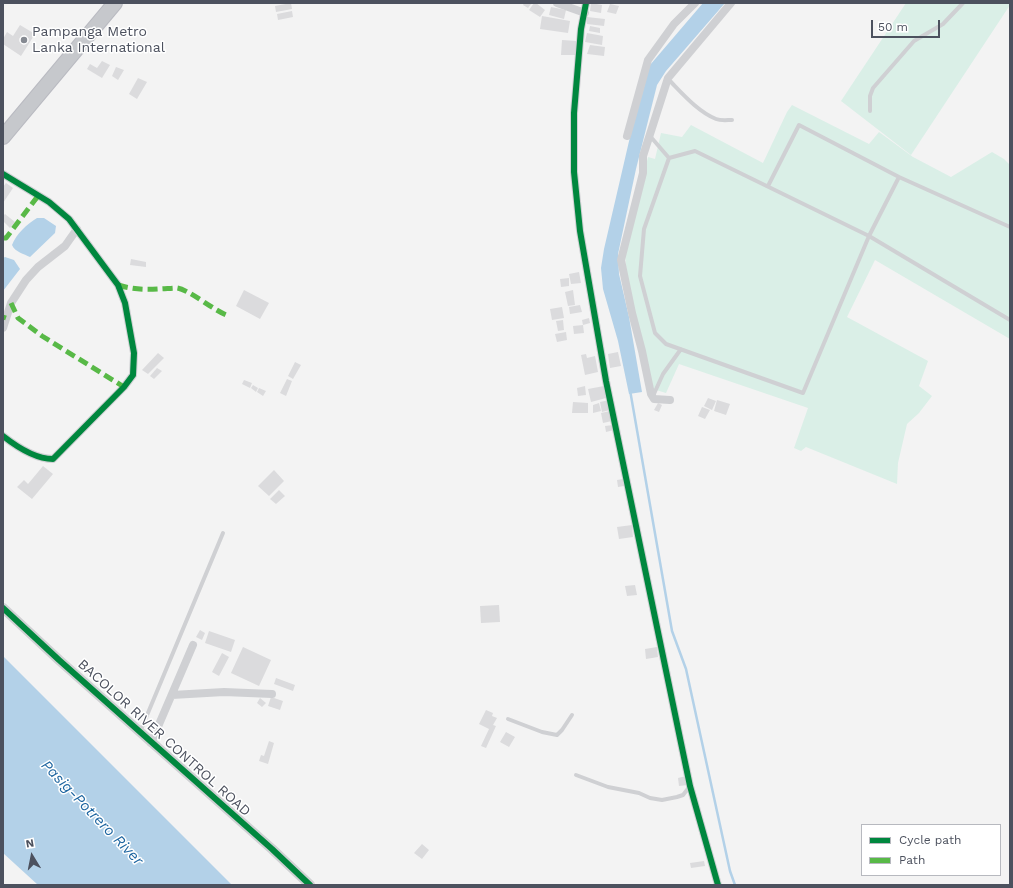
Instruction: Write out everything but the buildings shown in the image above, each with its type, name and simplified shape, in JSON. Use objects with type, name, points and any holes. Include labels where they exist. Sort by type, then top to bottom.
[{"type":"highway","points":[[3,137],[115,3]]},
{"type":"street","points":[[557,3],[585,13]]},
{"type":"street","points":[[586,3],[581,29],[574,113],[574,172],[580,231],[606,381],[690,786],[718,885]]},
{"type":"street","points":[[627,136],[648,60],[674,24],[695,3]]},
{"type":"street","points":[[670,400],[654,399],[652,396],[621,260],[643,173],[643,156],[668,78],[732,3]]},
{"type":"street","points":[[3,174],[49,202],[69,219],[118,285],[125,303],[134,353],[133,375],[124,387],[54,459],[43,458],[23,449],[3,436]]},
{"type":"street","points":[[3,328],[11,303],[26,280],[38,266],[65,246],[77,229]]},
{"type":"street","name":"BACOLOR RIVER CONTROL ROAD","points":[[3,608],[151,743],[272,849],[310,885]]},
{"type":"street","points":[[151,743],[194,645]]},
{"type":"street","points":[[172,695],[224,692],[272,694]]},
{"type":"lane","points":[[870,111],[870,96],[873,88],[914,41],[943,24],[963,3]]},
{"type":"lane","points":[[668,78],[689,100],[707,114],[717,120],[732,120]]},
{"type":"lane","points":[[768,186],[799,125],[899,177],[1010,227]]},
{"type":"lane","points":[[649,135],[669,158]]},
{"type":"lane","points":[[669,158],[695,151],[869,236],[1010,320]]},
{"type":"lane","points":[[669,158],[644,229],[640,276],[655,333],[666,344],[803,393],[869,236],[899,177]]},
{"type":"lane","points":[[652,396],[663,374],[681,349]]},
{"type":"lane","points":[[140,732],[223,533]]},
{"type":"lane","points":[[508,719],[542,732],[557,735],[572,715]]},
{"type":"lane","points":[[576,775],[608,787],[639,793],[650,798],[662,800],[683,795],[690,786]]},
{"type":"green space","points":[[906,3],[1010,3],[911,155],[841,101]]},
{"type":"green space","points":[[792,105],[869,144],[879,132],[913,157],[951,177],[992,152],[1004,159],[1010,165],[1010,339],[875,260],[847,317],[928,361],[919,386],[932,396],[919,413],[907,424],[898,463],[897,484],[806,447],[801,451],[794,448],[808,408],[679,364],[666,393],[653,389],[628,286],[625,256],[648,157],[655,159],[661,133],[682,137],[691,125],[763,163],[787,112]]},
{"type":"water","points":[[703,3],[725,3],[666,71],[657,85],[636,169],[618,254],[619,274],[629,317],[642,392],[629,394],[618,341],[603,289],[601,268],[604,249],[633,124],[650,65]]},
{"type":"water","points":[[37,218],[44,218],[56,226],[55,233],[30,257],[17,251],[12,245],[22,230]]},
{"type":"water","points":[[5,257],[14,260],[20,269],[3,291],[3,258]]},
{"type":"water","name":"Pasig-Potrero River","points":[[3,656],[232,885],[38,885],[3,853]]},
{"type":"waterway","points":[[630,390],[672,631],[686,669],[730,871],[735,885]]},
{"type":"marked path","points":[[3,238],[6,238],[38,196]]},
{"type":"marked path","points":[[118,285],[143,289],[177,288],[229,316]]},
{"type":"marked path","points":[[11,303],[18,318],[42,336],[124,387]]},
{"type":"cycle path","points":[[586,3],[581,29],[574,113],[574,172],[580,231],[606,381],[690,786],[718,885]]},
{"type":"cycle path","points":[[3,174],[49,202],[69,219],[118,285],[125,303],[134,353],[133,375],[124,387],[53,459],[33,455],[3,436]]},
{"type":"cycle path","points":[[3,608],[59,660],[272,849],[310,885]]},
{"type":"place","name":"Pampanga Metro Lanka International","points":[[24,40]]}]
